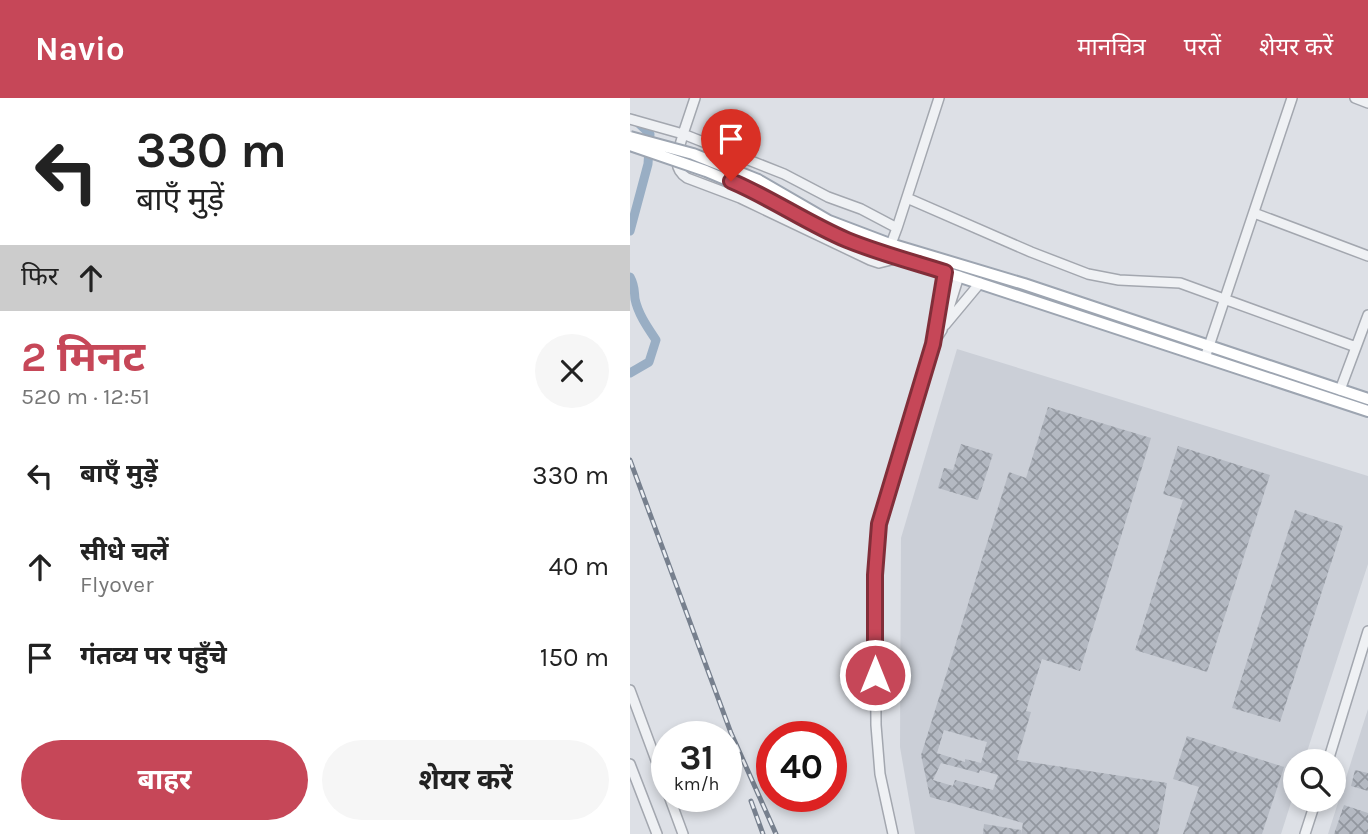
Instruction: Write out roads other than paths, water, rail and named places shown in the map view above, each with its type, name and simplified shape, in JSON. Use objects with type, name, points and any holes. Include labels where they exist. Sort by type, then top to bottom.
[{"type":"main road","points":[[630,137],[693,154],[758,180],[830,221],[891,244],[1024,284],[1368,411]]},
{"type":"main road","points":[[630,145],[706,171],[756,192],[838,236],[899,258],[1368,399]]},
{"type":"street","points":[[695,98],[676,163],[680,174],[740,198],[870,260],[879,263],[899,258]]},
{"type":"street","points":[[891,244],[939,98]]},
{"type":"street","points":[[1208,351],[1292,98]]},
{"type":"street","points":[[1355,98],[1368,103]]},
{"type":"street","points":[[632,120],[683,134],[785,174],[897,228]]},
{"type":"street","points":[[907,198],[1088,274],[1119,281],[1180,283],[1356,347]]},
{"type":"street","points":[[1254,213],[1368,256]]},
{"type":"street","points":[[893,834],[880,774],[876,725],[876,562],[879,524],[933,344],[945,272]]},
{"type":"street","points":[[942,330],[959,276]]},
{"type":"street","points":[[933,344],[979,283]]},
{"type":"street","points":[[1340,390],[1368,315]]},
{"type":"street","points":[[1332,749],[1368,631]]},
{"type":"street","points":[[630,690],[651,747]]},
{"type":"street","points":[[630,764],[656,834]]},
{"type":"street","points":[[675,812],[683,834]]},
{"type":"street","points":[[1305,834],[1312,812]]},
{"type":"waterway","points":[[630,231],[648,164],[650,134],[634,119]]},
{"type":"waterway","points":[[630,277],[638,310],[656,340],[649,362],[630,373]]},
{"type":"railway","points":[[630,460],[731,733],[776,834]]},
{"type":"railway","points":[[751,801],[763,834]]}]
